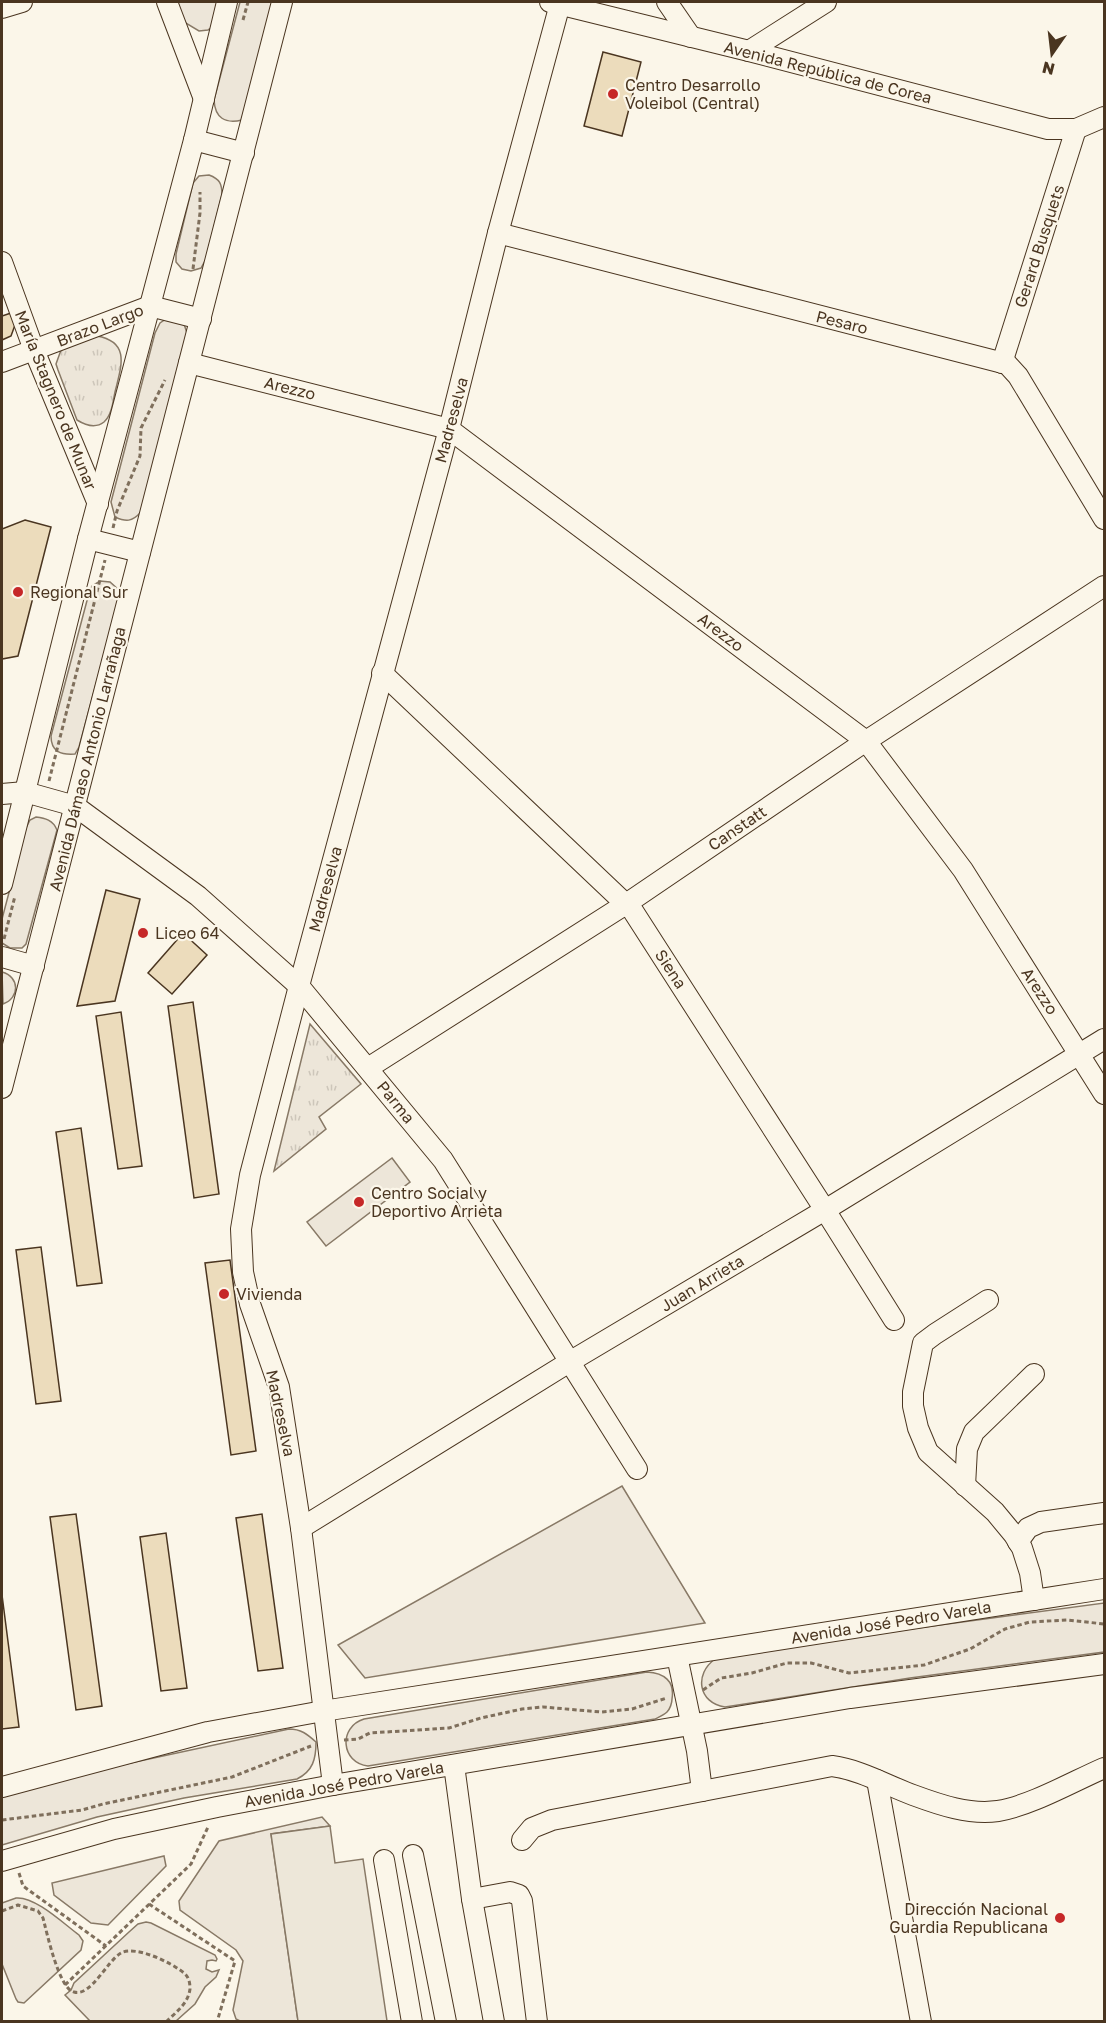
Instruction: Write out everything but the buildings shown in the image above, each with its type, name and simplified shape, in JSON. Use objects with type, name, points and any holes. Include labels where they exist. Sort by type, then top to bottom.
[{"type":"street","points":[[2,8],[22,2]]},
{"type":"street","points":[[167,2],[204,99]]},
{"type":"street","points":[[9,888],[25,792],[88,539],[194,140],[227,2]]},
{"type":"street","name":"Avenida Dámaso Antonio Larrañaga","points":[[2,1088],[8,1038],[34,966],[282,2]]},
{"type":"street","points":[[667,2],[691,37]]},
{"type":"street","points":[[749,51],[826,2]]},
{"type":"street","name":"Avenida República de Corea","points":[[555,3],[1048,129],[1076,129],[1104,117]]},
{"type":"street","name":"Madreselva","points":[[333,1785],[301,1528],[279,1387],[250,1304],[243,1272],[241,1229],[250,1175],[449,429],[555,3]]},
{"type":"street","name":"Gerard Busquets","points":[[1002,363],[1076,129]]},
{"type":"street","points":[[194,140],[244,153]]},
{"type":"street","name":"Pesaro","points":[[498,233],[1002,363]]},
{"type":"street","name":"María Stagnero de Munar","points":[[2,262],[34,350],[98,504]]},
{"type":"street","name":"Brazo Largo","points":[[2,362],[150,306],[201,319]]},
{"type":"street","name":"Arezzo","points":[[189,363],[449,429],[866,741],[963,870],[1104,1094]]},
{"type":"street","points":[[1002,363],[1012,368],[1018,376],[1104,519]]},
{"type":"street","points":[[88,539],[140,552]]},
{"type":"street","name":"Canstatt","points":[[368,1068],[626,904],[866,741],[1104,586]]},
{"type":"street","name":"Siena","points":[[382,674],[633,910],[894,1320]]},
{"type":"street","points":[[2,794],[25,792],[75,806]]},
{"type":"street","name":"Parma","points":[[75,806],[198,896],[299,986],[443,1160],[637,1468]]},
{"type":"street","points":[[3,948],[34,966]]},
{"type":"street","name":"Juan Arrieta","points":[[301,1528],[570,1361],[825,1210],[1104,1038]]},
{"type":"street","points":[[988,1300],[924,1343],[913,1392],[913,1406],[918,1428],[928,1452],[995,1512],[1022,1548],[1030,1573],[1034,1600]]},
{"type":"street","points":[[965,1486],[967,1449],[974,1432],[1034,1374]]},
{"type":"street","points":[[1018,1542],[1028,1528],[1041,1522],[1104,1513]]},
{"type":"street","name":"Avenida José Pedro Varela","points":[[2,1787],[208,1732],[323,1711],[1104,1589]]},
{"type":"street","points":[[677,1656],[697,1751],[702,1791]]},
{"type":"street","name":"Avenida José Pedro Varela","points":[[8,1859],[114,1829],[333,1785],[850,1698],[1104,1664]]},
{"type":"street","points":[[454,1765],[472,1899],[494,2022]]},
{"type":"street","points":[[522,1840],[532,1828],[552,1820],[832,1766],[849,1768],[944,1806],[969,1811],[997,1811],[1018,1806],[1104,1768]]},
{"type":"street","points":[[877,1780],[921,2022]]},
{"type":"street","points":[[413,1855],[446,2022]]},
{"type":"street","points":[[384,1860],[412,2022]]},
{"type":"street","points":[[472,1899],[510,1892],[519,1895],[522,1901],[537,2022]]},
{"type":"path","points":[[242,23],[248,2]]},
{"type":"path","points":[[191,276],[200,213],[200,188]]},
{"type":"path","points":[[44,797],[117,511],[140,456],[141,428],[166,378]]},
{"type":"path","points":[[3,948],[9,888]]},
{"type":"path","points":[[685,1695],[705,1690],[721,1678],[752,1673],[788,1663],[811,1662],[849,1672],[924,1665],[970,1649],[1005,1629],[1030,1622],[1068,1620],[1104,1624]]},
{"type":"path","points":[[65,1985],[191,1864],[217,1807]]},
{"type":"path","points":[[8,1859],[23,1886],[106,1946]]},
{"type":"path","points":[[149,1904],[235,1961],[217,2022]]},
{"type":"path","points":[[2,1911],[18,1905],[38,1911],[43,1918],[65,1985],[68,1990],[76,1993],[86,1990],[120,1954],[129,1950],[148,1953],[184,1973],[189,1979],[190,1988],[183,2005],[166,2022]]},
{"type":"green space","points":[[172,2],[220,2],[213,27],[199,31],[184,22]]},
{"type":"green space","points":[[240,2],[274,2],[242,120],[231,121],[219,115],[214,100]]},
{"type":"green space","points":[[209,175],[220,182],[222,195],[206,259],[201,268],[191,271],[182,269],[176,262],[176,254],[193,183],[199,176]]},
{"type":"green space","points":[[169,317],[184,324],[187,333],[141,512],[135,518],[122,520],[115,517],[111,502],[155,333],[160,323]]},
{"type":"green space","points":[[97,336],[115,344],[121,357],[121,365],[109,416],[101,424],[94,426],[77,420],[56,364],[61,350]]},
{"type":"green space","points":[[100,581],[110,582],[119,590],[119,599],[79,747],[75,754],[65,754],[55,749],[51,736],[89,593],[92,586]]},
{"type":"green space","points":[[36,817],[48,820],[57,830],[26,944],[22,948],[10,948],[2,943],[2,919],[26,828],[30,820]]},
{"type":"green space","points":[[2,972],[12,978],[16,988],[13,997],[3,1004]]},
{"type":"green space","points":[[310,1024],[361,1084],[319,1117],[326,1129],[274,1171]]},
{"type":"green space","name":"Centro Social y Deportivo Arrieta","points":[[392,1158],[410,1182],[326,1246],[307,1222]]},
{"type":"green space","points":[[622,1486],[705,1623],[365,1678],[338,1645]]},
{"type":"green space","points":[[1104,1603],[1104,1652],[910,1678],[725,1707],[709,1700],[702,1687],[704,1672],[715,1659],[873,1634]]},
{"type":"green space","points":[[647,1672],[663,1676],[672,1687],[672,1701],[669,1709],[655,1719],[368,1766],[352,1759],[348,1752],[346,1744],[350,1729],[364,1719]]},
{"type":"green space","points":[[289,1729],[304,1732],[316,1742],[310,1768],[297,1779],[184,1798],[97,1817],[2,1845],[2,1795],[107,1768]]},
{"type":"green space","points":[[322,1817],[330,1826],[271,1834],[298,2021],[242,2022],[236,2019],[233,2010],[243,1961],[236,1950],[180,1910],[179,1901],[219,1841]]},
{"type":"green space","points":[[164,1856],[166,1866],[108,1925],[91,1923],[54,1895],[52,1883]]},
{"type":"green space","points":[[16,1898],[32,1901],[40,1906],[79,1935],[83,1941],[81,1950],[24,2003],[16,1999],[2,1964],[2,1903]]},
{"type":"green space","points":[[146,1922],[215,1955],[216,1961],[207,1961],[206,1969],[212,1972],[219,1970],[216,1977],[205,1987],[195,2004],[176,2021],[90,2021],[65,1995],[74,1983],[129,1932],[138,1924]]},
{"type":"shaded area","points":[[330,1826],[335,1863],[363,1859],[387,2021],[298,2021],[271,1834]]},
{"type":"place","name":"Centro Desarrollo Voleibol (Central)","points":[[613,94]]},
{"type":"place","name":"Regional Sur","points":[[18,592]]},
{"type":"place","name":"Liceo 64","points":[[143,933]]},
{"type":"place","name":"Centro Social y Deportivo Arrieta","points":[[359,1202]]},
{"type":"place","name":"Vivienda","points":[[224,1294]]},
{"type":"place","name":"Dirección Nacional Guardia Republicana","points":[[1060,1918]]}]
